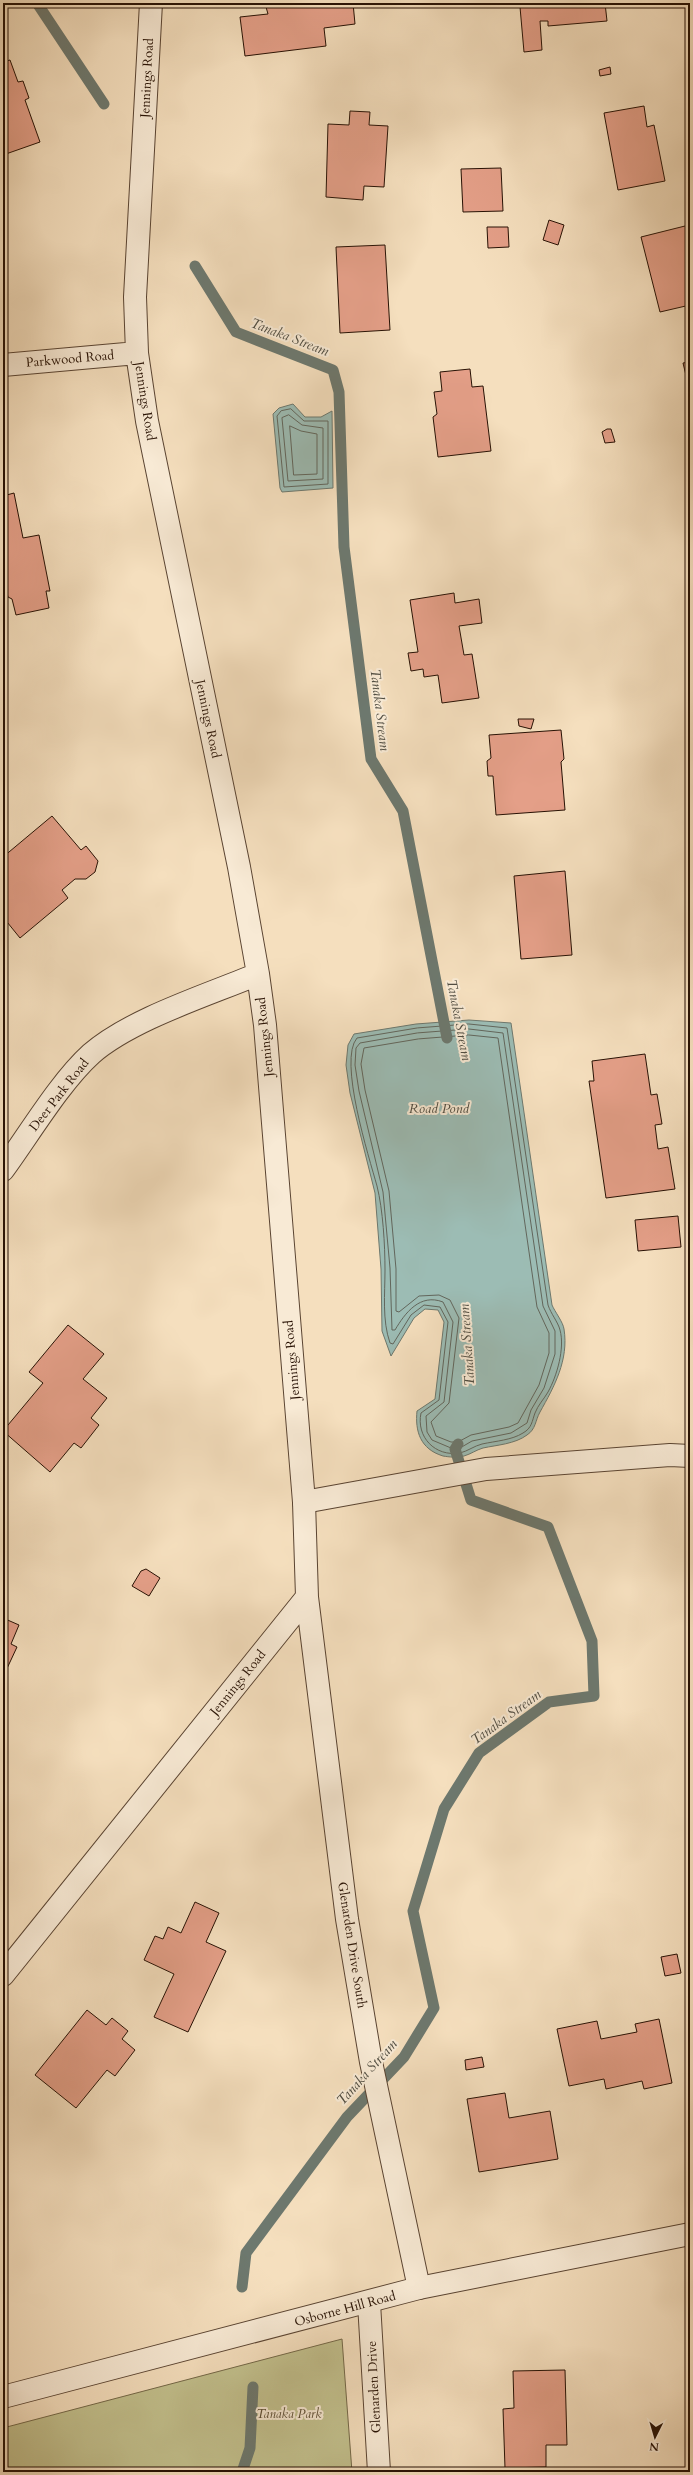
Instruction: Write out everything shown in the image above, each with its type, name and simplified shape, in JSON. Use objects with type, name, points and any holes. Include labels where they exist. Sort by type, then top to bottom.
[{"type":"street","name":"Jennings Road","points":[[3,1975],[307,1597],[304,1502],[265,1025],[258,974],[238,866],[147,421],[137,353],[135,297],[151,3]]},
{"type":"street","name":"Parkwood Road","points":[[3,365],[137,353]]},
{"type":"street","name":"Deer Park Road","points":[[3,1170],[63,1087],[91,1054],[131,1027],[258,974]]},
{"type":"street","points":[[304,1502],[482,1470],[670,1455],[690,1456]]},
{"type":"street","name":"Glenarden Drive South","points":[[307,1597],[347,1919],[371,2062],[419,2288]]},
{"type":"street","name":"Osborne Hill Road","points":[[3,2397],[369,2303],[419,2288],[690,2234]]},
{"type":"street","name":"Glenarden Drive","points":[[369,2303],[379,2472]]},
{"type":"green space","name":"Tanaka Park","points":[[342,2339],[352,2472],[3,2472],[3,2428]]},
{"type":"water","points":[[293,404],[305,417],[321,417],[332,411],[333,488],[282,492],[280,488],[273,414],[279,408]]},
{"type":"water","name":"Road Pond","points":[[469,1020],[511,1023],[552,1305],[561,1320],[565,1340],[559,1373],[530,1433],[511,1442],[483,1448],[464,1456],[453,1457],[443,1456],[429,1449],[424,1444],[418,1432],[417,1425],[417,1411],[435,1399],[444,1322],[438,1310],[425,1309],[414,1318],[391,1356],[382,1331],[381,1269],[375,1193],[350,1093],[346,1065],[348,1045],[354,1034],[416,1024]]},
{"type":"building","points":[[297,3],[353,3],[355,24],[324,28],[326,46],[245,56],[240,17],[268,14],[266,7]]},
{"type":"building","points":[[546,3],[605,3],[607,21],[548,26],[548,21],[540,21],[542,50],[524,52],[520,7],[546,5]]},
{"type":"building","points":[[10,60],[18,82],[23,81],[29,98],[25,100],[40,142],[3,155],[3,62]]},
{"type":"building","points":[[610,67],[611,74],[600,76],[599,70]]},
{"type":"building","points":[[644,106],[647,127],[654,125],[665,181],[618,190],[604,113]]},
{"type":"building","points":[[350,111],[370,112],[369,125],[388,126],[384,187],[364,186],[363,200],[326,197],[328,124],[349,125]]},
{"type":"building","points":[[501,168],[503,211],[463,212],[461,169]]},
{"type":"building","points":[[549,220],[564,225],[558,245],[543,240]]},
{"type":"building","points":[[689,225],[690,305],[660,312],[641,237]]},
{"type":"building","points":[[487,227],[508,227],[509,247],[488,248]]},
{"type":"building","points":[[385,245],[390,330],[340,333],[336,247]]},
{"type":"building","points":[[690,362],[690,392],[683,363]]},
{"type":"building","points":[[470,369],[472,387],[483,386],[491,451],[438,457],[433,417],[437,414],[434,392],[442,391],[440,372]]},
{"type":"building","points":[[607,429],[611,429],[615,442],[605,443],[602,432]]},
{"type":"building","points":[[14,493],[23,538],[39,535],[50,591],[46,591],[49,608],[16,615],[12,599],[8,597],[3,578],[3,496]]},
{"type":"building","points":[[454,593],[455,603],[479,599],[482,623],[459,626],[464,655],[472,654],[479,698],[442,703],[438,675],[424,677],[423,669],[411,671],[408,653],[418,652],[410,600]]},
{"type":"building","points":[[518,719],[534,719],[531,729],[519,726]]},
{"type":"building","points":[[561,730],[564,759],[561,762],[565,810],[496,815],[493,776],[488,776],[487,761],[491,758],[489,735]]},
{"type":"building","points":[[52,816],[81,850],[86,846],[98,861],[95,872],[86,879],[75,879],[62,890],[68,898],[20,938],[3,917],[3,857]]},
{"type":"building","points":[[565,871],[572,955],[521,959],[514,876]]},
{"type":"building","points":[[645,1054],[651,1095],[657,1094],[662,1124],[655,1125],[658,1149],[668,1147],[675,1189],[606,1198],[589,1081],[594,1081],[592,1061]]},
{"type":"building","points":[[678,1216],[681,1247],[638,1251],[635,1220]]},
{"type":"building","points":[[68,1325],[104,1354],[83,1379],[107,1398],[91,1418],[99,1425],[81,1448],[74,1443],[50,1472],[3,1431],[43,1383],[29,1372]]},
{"type":"building","points":[[146,1569],[160,1578],[149,1596],[132,1586],[141,1571]]},
{"type":"building","points":[[3,1618],[19,1625],[11,1644],[17,1647],[3,1677]]},
{"type":"building","points":[[195,1902],[219,1913],[206,1942],[226,1951],[188,2032],[154,2017],[174,1974],[144,1960],[155,1936],[163,1939],[168,1927],[181,1933]]},
{"type":"building","points":[[677,1954],[681,1973],[665,1976],[661,1957]]},
{"type":"building","points":[[87,2010],[106,2025],[112,2018],[128,2031],[122,2039],[135,2050],[115,2076],[107,2070],[76,2108],[35,2075]]},
{"type":"building","points":[[659,2019],[672,2083],[644,2089],[642,2081],[606,2089],[604,2079],[569,2086],[557,2029],[597,2021],[601,2039],[637,2032],[635,2024]]},
{"type":"building","points":[[482,2057],[484,2067],[466,2070],[465,2060]]},
{"type":"building","points":[[505,2093],[509,2118],[550,2111],[558,2159],[479,2172],[467,2099]]},
{"type":"building","points":[[565,2370],[567,2445],[546,2445],[546,2467],[505,2468],[503,2409],[514,2408],[513,2371]]},
{"type":"waterway","name":"Tanaka Stream","points":[[37,3],[104,104]]},
{"type":"waterway","name":"Tanaka Stream","points":[[195,266],[236,332],[333,370],[339,392],[344,547],[371,759],[403,811],[447,1038]]},
{"type":"waterway","name":"Tanaka Stream","points":[[242,2287],[246,2253],[347,2117],[404,2057],[434,2008],[413,1911],[444,1809],[479,1753],[549,1702],[594,1696],[592,1641],[548,1527],[471,1500],[455,1449],[458,1444]]},
{"type":"waterway","name":"Tanaka Stream","points":[[242,2472],[250,2448],[253,2387]]}]
